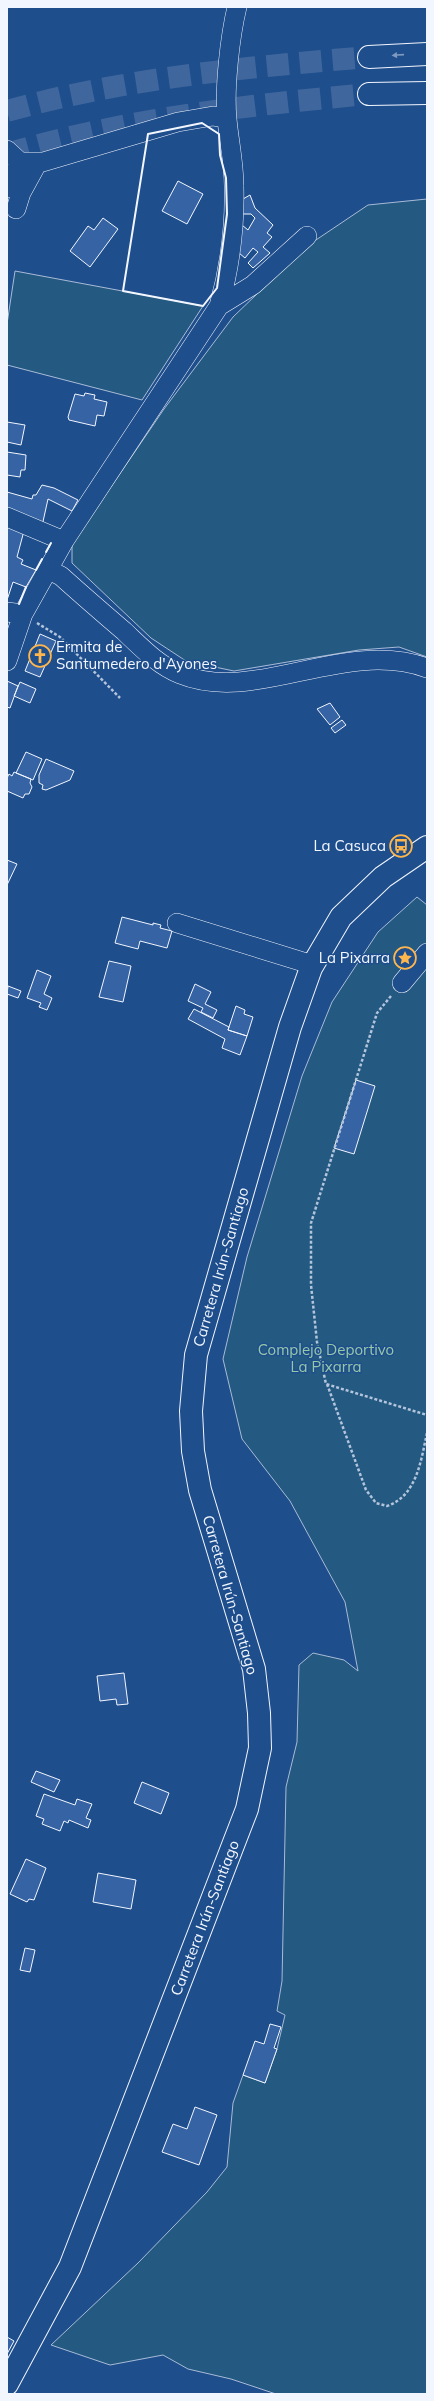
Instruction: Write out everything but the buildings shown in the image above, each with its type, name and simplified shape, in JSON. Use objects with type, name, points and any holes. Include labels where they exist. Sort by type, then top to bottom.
[{"type":"highway","points":[[369,57],[427,54]]},
{"type":"highway","points":[[369,94],[427,93]]},
{"type":"highway","name":"Carretera Irún-Santiago","points":[[7,2384],[70,2267],[247,1809],[260,1748],[259,1713],[254,1669],[200,1490],[193,1451],[191,1411],[196,1355],[290,1027],[313,964],[341,917],[383,877],[427,847]]},
{"type":"street","points":[[7,660],[15,613],[49,570],[64,541],[219,306],[225,283],[234,218],[234,184],[227,118],[226,90],[238,7]]},
{"type":"street","points":[[22,158],[83,152],[132,134],[178,122],[213,116],[227,118]]},
{"type":"street","points":[[7,188],[22,158]]},
{"type":"street","points":[[16,209],[21,193],[22,158]]},
{"type":"street","points":[[219,306],[253,285],[307,236]]},
{"type":"street","points":[[7,517],[64,541]]},
{"type":"street","points":[[49,570],[61,576],[160,664],[201,680],[231,683],[350,660],[376,659],[412,663],[427,668]]},
{"type":"street","points":[[177,924],[313,964]]},
{"type":"street","points":[[402,984],[427,954]]},
{"type":"path","points":[[15,613],[60,637],[120,698]]},
{"type":"path","points":[[402,984],[377,1013],[310,1223],[311,1285],[317,1342],[326,1384],[366,1490],[376,1503],[387,1506],[403,1499],[418,1472],[427,1433]]},
{"type":"path","points":[[326,1384],[427,1415]]},
{"type":"green space","points":[[427,199],[427,657],[399,647],[359,650],[234,671],[186,661],[151,638],[72,563],[72,544],[164,409],[233,317],[307,246],[368,205]]},
{"type":"green space","points":[[15,271],[203,306],[142,400],[7,365],[7,324]]},
{"type":"green space","name":"Complejo Deportivo La Pixarra","points":[[417,897],[427,905],[427,2394],[276,2394],[231,2379],[188,2369],[163,2355],[110,2365],[51,2345],[138,2263],[207,2192],[227,2167],[233,2103],[243,2075],[265,2083],[277,2049],[285,2015],[277,2011],[282,1981],[286,1787],[297,1742],[299,1665],[313,1653],[344,1660],[358,1671],[345,1602],[290,1501],[242,1439],[223,1359],[247,1257],[302,1076],[332,1002],[378,932]]},
{"type":"tunnel","points":[[7,111],[96,90],[186,75],[369,57]]},
{"type":"tunnel","points":[[7,154],[96,131],[186,115],[278,103],[369,94]]},
{"type":"wall","points":[[202,123],[219,134],[220,155],[226,178],[227,214],[217,288],[203,306],[123,291],[148,134],[202,123]]},
{"type":"wall","points":[[46,552],[51,543]]},
{"type":"wall","points":[[36,570],[42,559]]},
{"type":"wall","points":[[19,604],[26,587]]},
{"type":"place","name":"Ermita de Santumedero d'Ayones","points":[[40,656]]},
{"type":"place","name":"La Casuca","points":[[401,846]]},
{"type":"place","name":"La Pixarra","points":[[405,958]]}]
